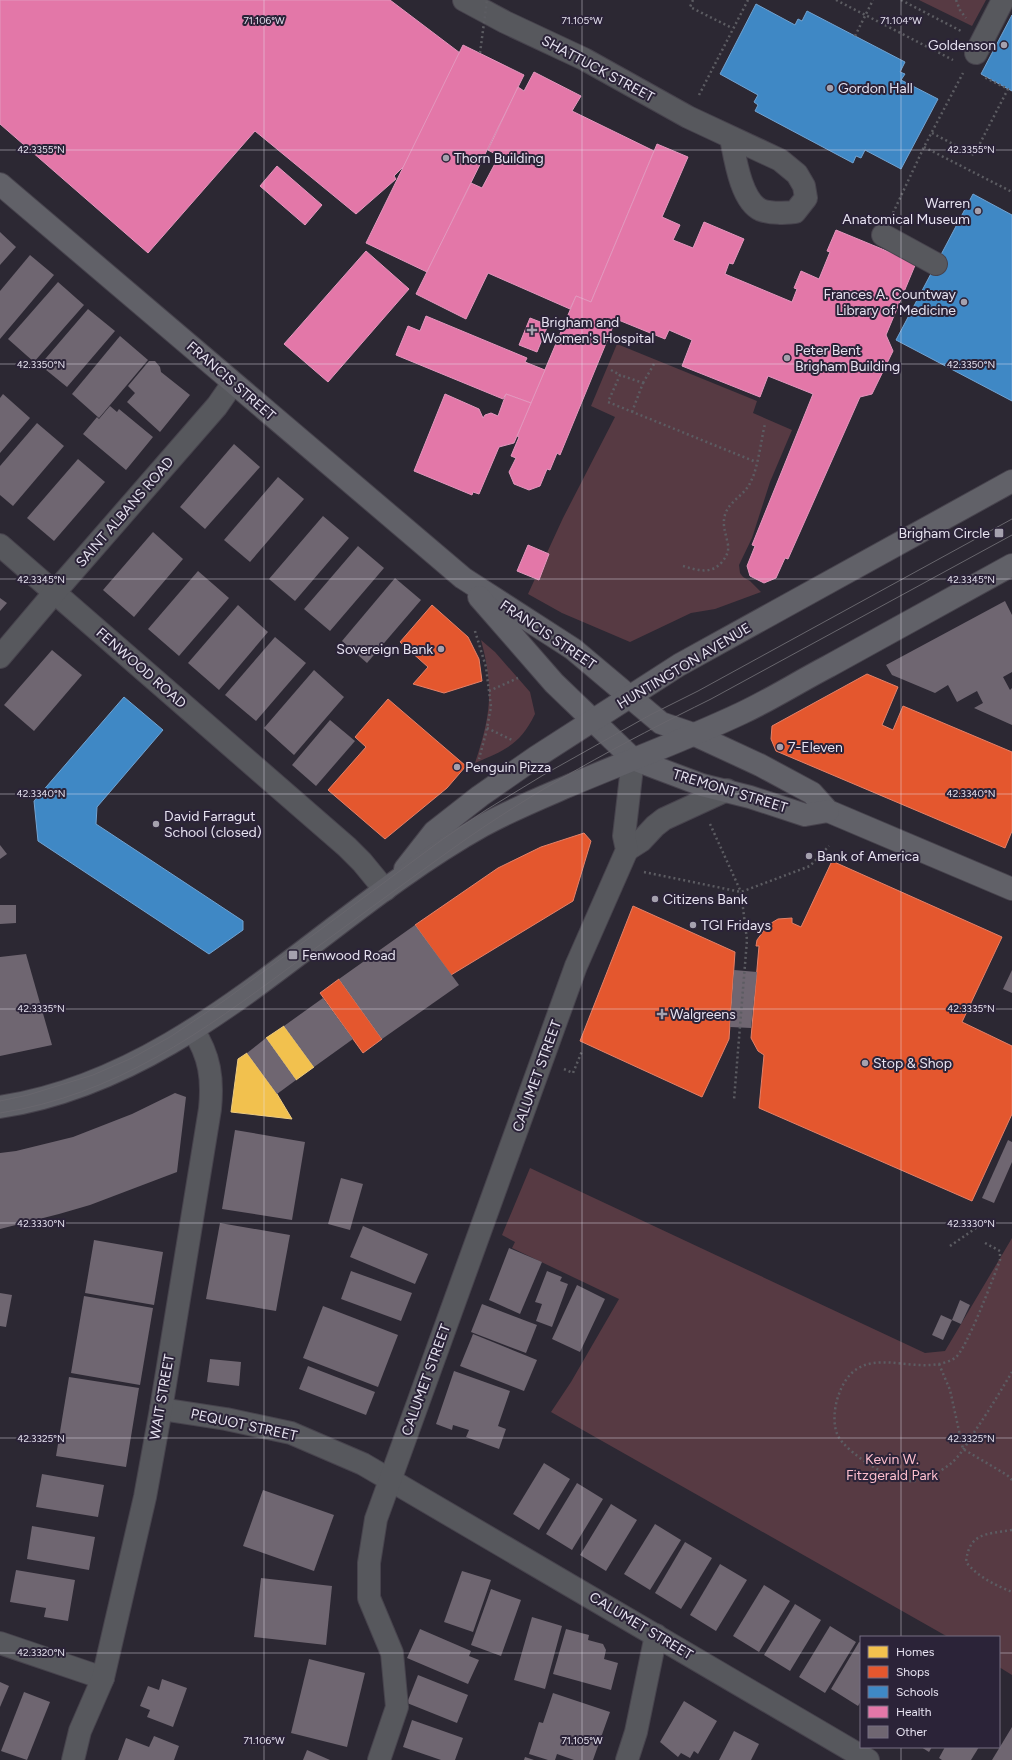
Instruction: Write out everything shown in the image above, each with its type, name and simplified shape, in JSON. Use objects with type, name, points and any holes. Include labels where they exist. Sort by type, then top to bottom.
[{"type":"main road","name":"FRANCIS STREET","points":[[0,184],[463,578],[573,649],[661,724],[693,734]]},
{"type":"main road","name":"HUNTINGTON AVENUE","points":[[385,890],[409,864],[434,832],[480,796],[536,757],[679,666],[1012,481]]},
{"type":"main road","name":"HUNTINGTON AVENUE","points":[[0,1107],[51,1095],[116,1072],[154,1053],[193,1030],[385,890],[483,826],[542,797],[744,712],[1012,565]]},
{"type":"main road","name":"FRANCIS STREET","points":[[463,578],[546,674],[595,720],[633,759]]},
{"type":"main road","name":"TREMONT STREET","points":[[693,734],[760,765],[812,794],[828,811],[1012,889]]},
{"type":"main road","name":"TREMONT STREET","points":[[633,759],[702,785],[727,790],[805,814],[828,811]]},
{"type":"street","name":"SHATTUCK STREET","points":[[464,0],[505,22],[584,59],[688,117],[731,138]]},
{"type":"street","points":[[971,57],[1003,0]]},
{"type":"street","points":[[883,235],[936,264]]},
{"type":"street","name":"SAINT ALBANS ROAD","points":[[0,657],[217,406],[233,383]]},
{"type":"street","name":"FENWOOD ROAD","points":[[0,545],[347,847],[362,862],[385,890]]},
{"type":"street","points":[[633,759],[624,836],[627,850],[641,841],[664,819],[727,790]]},
{"type":"street","name":"CALUMET STREET","points":[[627,850],[576,966],[390,1479],[868,1760]]},
{"type":"street","name":"WAIT STREET","points":[[73,1760],[80,1731],[104,1678],[136,1539],[161,1409],[211,1098],[211,1070],[203,1046],[193,1030]]},
{"type":"street","name":"PEQUOT STREET","points":[[161,1409],[226,1419],[291,1433],[363,1464],[390,1479]]},
{"type":"street","points":[[379,1760],[397,1707],[392,1653],[369,1598],[369,1563],[376,1519],[390,1479]]},
{"type":"street","points":[[627,1760],[636,1732],[656,1635]]},
{"type":"street","points":[[0,1644],[104,1678]]},
{"type":"path","points":[[480,53],[487,0]]},
{"type":"path","points":[[693,0],[690,7],[732,28]]},
{"type":"path","points":[[688,117],[732,28],[748,0]]},
{"type":"path","points":[[836,0],[866,15],[971,57]]},
{"type":"path","points":[[855,36],[873,0]]},
{"type":"path","points":[[901,0],[971,57]]},
{"type":"path","points":[[956,0],[965,17]]},
{"type":"path","points":[[883,235],[924,147],[971,57]]},
{"type":"path","points":[[932,133],[974,155],[1008,89],[980,74]]},
{"type":"path","points":[[924,147],[1012,192]]},
{"type":"path","points":[[632,412],[643,383],[654,364]]},
{"type":"path","points":[[611,370],[620,375],[643,383]]},
{"type":"path","points":[[620,375],[608,402],[756,462]]},
{"type":"path","points":[[683,566],[703,571],[712,570],[719,566],[726,557],[728,546],[724,534],[723,522],[726,511],[743,494],[752,481],[765,424]]},
{"type":"path","points":[[475,631],[486,667],[491,707],[479,759]]},
{"type":"path","points":[[489,691],[519,678]]},
{"type":"path","points":[[487,728],[514,741]]},
{"type":"path","points":[[708,820],[741,892],[747,940],[734,1100]]},
{"type":"path","points":[[639,871],[741,892],[810,866],[829,846]]},
{"type":"path","points":[[573,1073],[582,1051]]},
{"type":"path","points":[[950,1246],[979,1226]]},
{"type":"path","points":[[985,1243],[1000,1251],[1000,1260],[966,1342],[957,1358],[939,1364],[864,1365],[852,1371],[843,1384],[836,1400],[834,1418],[838,1436],[851,1451],[892,1477],[913,1481],[933,1474],[950,1464],[963,1449],[1012,1372]]},
{"type":"path","points":[[939,1364],[950,1390],[963,1449],[1007,1475],[1012,1480]]},
{"type":"path","points":[[1012,1530],[978,1538],[971,1543],[967,1552],[966,1562],[972,1569],[994,1585],[1012,1592]]},
{"type":"green space","points":[[919,0],[986,0],[972,26]]},
{"type":"green space","points":[[617,344],[757,401],[753,413],[792,430],[770,482],[752,538],[739,565],[740,573],[743,577],[750,581],[761,592],[715,609],[691,613],[630,642],[562,613],[528,594],[563,518],[615,417],[591,406]]},
{"type":"green space","points":[[481,640],[495,652],[530,692],[535,714],[524,733],[511,745],[475,763],[485,730],[489,702],[488,673]]},
{"type":"green space","name":"Kevin W. Fitzgerald Park","points":[[530,1168],[925,1353],[945,1351],[1012,1238],[1012,1675],[1000,1668],[1000,1636],[946,1636],[551,1412],[571,1382],[619,1299],[512,1248],[515,1242],[502,1235]]},
{"type":"building: Homes","points":[[284,1026],[314,1067],[296,1080],[266,1038]]},
{"type":"building: Homes","points":[[247,1053],[277,1094],[292,1119],[231,1112],[238,1059]]},
{"type":"building: Shops","name":"Sovereign Bank","points":[[432,605],[468,637],[479,659],[482,681],[444,693],[413,684],[428,667],[400,642]]},
{"type":"building: Shops","points":[[867,674],[898,687],[882,725],[893,730],[903,706],[1012,752],[1012,831],[1005,848],[776,751],[771,739],[772,726]]},
{"type":"building: Shops","points":[[388,699],[466,766],[447,788],[385,839],[328,790],[366,747],[355,737]]},
{"type":"building: Shops","points":[[584,833],[591,841],[573,901],[451,975],[415,925],[498,868],[541,847]]},
{"type":"building: Shops","points":[[832,861],[1002,937],[962,1022],[1012,1046],[1012,1114],[972,1201],[759,1108],[764,1055],[758,1051],[751,1038],[759,946],[756,946],[757,940],[768,925],[778,919],[792,918],[792,923],[801,927]]},
{"type":"building: Shops","points":[[633,906],[735,952],[729,1039],[702,1097],[580,1041]]},
{"type":"building: Shops","points":[[339,979],[382,1039],[363,1053],[320,993]]},
{"type":"building: Schools","name":"Gordon Hall","points":[[756,4],[795,25],[798,19],[802,21],[807,11],[905,62],[900,72],[905,74],[901,80],[938,99],[901,169],[865,150],[861,158],[856,156],[853,163],[755,111],[758,105],[754,102],[758,95],[720,74]]},
{"type":"building: Schools","name":"Goldenson","points":[[1012,15],[1012,91],[981,74]]},
{"type":"building: Schools","name":"Frances A. Countway Library of Medicine","points":[[973,194],[1012,215],[1012,401],[896,340]]},
{"type":"building: Schools","points":[[124,697],[163,730],[97,807],[96,824],[243,921],[243,930],[209,954],[38,841],[34,801]]},
{"type":"building: Health","points":[[0,0],[390,0],[460,53],[404,166],[394,176],[396,179],[356,214],[255,131],[148,253],[0,124]]},
{"type":"building: Health","name":"Thorn Building","points":[[463,45],[524,75],[427,272],[366,243]]},
{"type":"building: Health","points":[[534,72],[581,96],[572,111],[654,151],[591,302],[576,296],[570,309],[488,273],[466,319],[416,294],[471,183],[482,188],[499,156],[488,150],[518,87],[524,91]]},
{"type":"building: Health","name":"Peter Bent Brigham Building","points":[[657,144],[688,157],[662,217],[680,225],[673,240],[693,248],[704,222],[744,239],[733,264],[729,263],[725,274],[792,302],[797,289],[794,288],[801,271],[819,279],[830,252],[827,251],[836,230],[916,263],[886,335],[893,351],[872,394],[860,397],[788,559],[785,558],[776,578],[764,583],[750,576],[747,566],[755,546],[752,545],[813,394],[768,376],[760,397],[682,366],[692,340],[669,330],[665,339],[616,319],[560,455],[557,453],[550,470],[547,469],[540,486],[529,490],[514,484],[509,472],[516,458],[511,456],[519,437],[517,436],[576,296],[591,302]]},
{"type":"building: Health","points":[[277,166],[322,205],[305,225],[260,186]]},
{"type":"building: Health","points":[[366,251],[409,289],[328,382],[284,344]]},
{"type":"building: Health","points":[[426,316],[527,358],[525,362],[545,370],[531,403],[506,394],[503,399],[396,355],[408,326],[420,331]]},
{"type":"building: Health","points":[[530,318],[548,325],[537,352],[519,345]]},
{"type":"building: Health","points":[[445,394],[479,409],[483,418],[485,415],[491,413],[498,416],[506,394],[531,403],[514,443],[499,447],[479,494],[473,492],[472,495],[414,471]]},
{"type":"building: Health","points":[[528,545],[549,554],[539,580],[517,571]]},
{"type":"building: Other","points":[[0,232],[16,247],[0,265]]},
{"type":"building: Other","points":[[30,255],[54,275],[0,339],[0,291]]},
{"type":"building: Other","points":[[58,282],[84,305],[34,362],[8,339]]},
{"type":"building: Other","points":[[88,309],[115,331],[67,387],[40,365]]},
{"type":"building: Other","points":[[120,336],[148,360],[99,418],[72,394]]},
{"type":"building: Other","points":[[149,361],[155,361],[160,367],[161,372],[190,395],[160,432],[127,402],[135,393],[128,386]]},
{"type":"building: Other","points":[[3,394],[30,418],[0,453],[0,398]]},
{"type":"building: Other","points":[[110,406],[117,412],[119,409],[153,437],[126,470],[83,434],[97,417],[99,419]]},
{"type":"building: Other","points":[[37,423],[64,446],[13,506],[0,495],[0,466]]},
{"type":"building: Other","points":[[234,444],[260,467],[205,529],[180,507]]},
{"type":"building: Other","points":[[78,459],[105,482],[54,541],[27,518]]},
{"type":"building: Other","points":[[278,477],[304,499],[250,562],[224,540]]},
{"type":"building: Other","points":[[323,516],[349,538],[295,601],[269,579]]},
{"type":"building: Other","points":[[153,532],[183,559],[134,617],[103,590]]},
{"type":"building: Other","points":[[358,546],[384,568],[330,631],[304,609]]},
{"type":"building: Other","points":[[198,571],[229,598],[179,656],[148,629]]},
{"type":"building: Other","points":[[395,578],[421,600],[367,663],[342,641]]},
{"type":"building: Other","points":[[0,598],[7,603],[0,611]]},
{"type":"building: Other","points":[[1005,601],[1012,615],[1012,672],[1003,677],[1010,690],[1012,688],[1012,725],[974,708],[983,703],[977,691],[957,702],[948,685],[935,693],[892,675],[886,665]]},
{"type":"building: Other","points":[[238,605],[268,632],[219,690],[188,663]]},
{"type":"building: Other","points":[[275,637],[306,663],[256,721],[225,695]]},
{"type":"building: Other","points":[[52,650],[82,675],[34,731],[4,705]]},
{"type":"building: Other","points":[[314,670],[344,697],[294,755],[264,728]]},
{"type":"building: Other","points":[[330,720],[355,741],[316,786],[292,765]]},
{"type":"building: Other","points":[[0,845],[7,854],[0,859]]},
{"type":"building: Other","points":[[0,905],[16,905],[16,923],[0,924]]},
{"type":"building: Other","points":[[415,925],[459,985],[382,1039],[339,979]]},
{"type":"building: Other","points":[[26,954],[52,1045],[0,1056],[0,957]]},
{"type":"building: Other","points":[[734,970],[757,972],[751,1028],[730,1027]]},
{"type":"building: Other","points":[[1012,970],[1012,993],[1003,989]]},
{"type":"building: Other","points":[[323,998],[353,1039],[314,1067],[284,1026]]},
{"type":"building: Other","points":[[266,1038],[296,1080],[277,1094],[247,1053]]},
{"type":"building: Other","points":[[175,1093],[186,1097],[177,1172],[90,1205],[0,1229],[0,1153],[16,1151],[73,1137],[132,1114]]},
{"type":"building: Other","points":[[235,1130],[305,1142],[292,1220],[222,1209]]},
{"type":"building: Other","points":[[1008,1140],[1012,1142],[1012,1162],[994,1203],[982,1198]]},
{"type":"building: Other","points":[[341,1178],[363,1184],[350,1230],[328,1224]]},
{"type":"building: Other","points":[[220,1223],[290,1235],[276,1311],[206,1299]]},
{"type":"building: Other","points":[[363,1226],[428,1254],[415,1284],[350,1257]]},
{"type":"building: Other","points":[[94,1240],[163,1252],[154,1305],[85,1293]]},
{"type":"building: Other","points":[[509,1248],[542,1262],[520,1314],[489,1300]]},
{"type":"building: Other","points":[[351,1271],[412,1293],[401,1321],[341,1299]]},
{"type":"building: Other","points":[[547,1271],[562,1277],[560,1281],[568,1284],[552,1327],[536,1321],[542,1304],[535,1302]]},
{"type":"building: Other","points":[[577,1285],[605,1299],[580,1352],[552,1339]]},
{"type":"building: Other","points":[[0,1293],[12,1295],[6,1327],[0,1326]]},
{"type":"building: Other","points":[[84,1296],[153,1308],[140,1385],[71,1373]]},
{"type":"building: Other","points":[[960,1300],[970,1305],[961,1324],[952,1320]]},
{"type":"building: Other","points":[[482,1304],[537,1325],[526,1353],[471,1332]]},
{"type":"building: Other","points":[[323,1306],[398,1335],[378,1387],[303,1358]]},
{"type":"building: Other","points":[[941,1315],[952,1320],[943,1340],[932,1335]]},
{"type":"building: Other","points":[[473,1334],[537,1360],[524,1391],[460,1366]]},
{"type":"building: Other","points":[[210,1359],[241,1362],[239,1386],[207,1382]]},
{"type":"building: Other","points":[[308,1366],[375,1392],[366,1415],[299,1389]]},
{"type":"building: Other","points":[[454,1371],[510,1391],[498,1426],[506,1429],[499,1449],[466,1437],[469,1430],[453,1425],[452,1430],[436,1424]]},
{"type":"building: Other","points":[[69,1377],[139,1388],[126,1467],[56,1456]]},
{"type":"building: Other","points":[[544,1463],[570,1479],[539,1530],[513,1514]]},
{"type":"building: Other","points":[[42,1474],[104,1485],[98,1517],[36,1507]]},
{"type":"building: Other","points":[[577,1483],[603,1499],[572,1550],[546,1534]]},
{"type":"building: Other","points":[[263,1490],[334,1515],[314,1571],[243,1546]]},
{"type":"building: Other","points":[[611,1504],[637,1520],[606,1571],[580,1555]]},
{"type":"building: Other","points":[[655,1524],[681,1540],[650,1590],[624,1574]]},
{"type":"building: Other","points":[[32,1526],[95,1537],[89,1570],[27,1559]]},
{"type":"building: Other","points":[[685,1542],[712,1558],[681,1609],[655,1593]]},
{"type":"building: Other","points":[[720,1564],[747,1580],[716,1631],[690,1615]]},
{"type":"building: Other","points":[[16,1570],[75,1580],[68,1621],[44,1617],[46,1608],[10,1602]]},
{"type":"building: Other","points":[[462,1571],[491,1580],[473,1632],[444,1622]]},
{"type":"building: Other","points":[[261,1578],[332,1586],[326,1645],[254,1637]]},
{"type":"building: Other","points":[[764,1585],[790,1601],[759,1652],[733,1636]]},
{"type":"building: Other","points":[[491,1589],[521,1600],[501,1656],[471,1645]]},
{"type":"building: Other","points":[[795,1604],[821,1620],[790,1671],[764,1655]]},
{"type":"building: Other","points":[[532,1617],[562,1626],[545,1689],[514,1680]]},
{"type":"building: Other","points":[[830,1626],[856,1642],[825,1693],[799,1677]]},
{"type":"building: Other","points":[[420,1629],[471,1651],[469,1656],[479,1660],[468,1684],[407,1658]]},
{"type":"building: Other","points":[[566,1629],[589,1635],[588,1640],[603,1644],[606,1650],[604,1659],[618,1663],[611,1690],[553,1674]]},
{"type":"building: Other","points":[[860,1642],[860,1703],[858,1706],[831,1689]]},
{"type":"building: Other","points":[[309,1659],[365,1673],[347,1747],[291,1733]]},
{"type":"building: Other","points":[[418,1675],[468,1695],[457,1723],[407,1703]]},
{"type":"building: Other","points":[[162,1679],[187,1688],[173,1727],[147,1717],[150,1710],[140,1706],[148,1686],[159,1690]]},
{"type":"building: Other","points":[[0,1682],[9,1686],[0,1707]]},
{"type":"building: Other","points":[[24,1692],[50,1702],[27,1760],[1,1751]]},
{"type":"building: Other","points":[[553,1693],[610,1712],[593,1760],[574,1760],[557,1754],[555,1760],[548,1760],[529,1754],[539,1722],[543,1723]]},
{"type":"building: Other","points":[[684,1701],[717,1721],[698,1754],[694,1751],[690,1758],[681,1753],[678,1757],[660,1742]]},
{"type":"building: Other","points":[[412,1720],[463,1738],[455,1760],[441,1760],[403,1747]]},
{"type":"building: Other","points":[[1012,1727],[1012,1760],[992,1760]]},
{"type":"building: Other","points":[[734,1731],[759,1744],[751,1760],[719,1760]]},
{"type":"building: Other","points":[[154,1736],[179,1746],[174,1760],[118,1760],[126,1738],[149,1747]]},
{"type":"building: Other","points":[[923,1748],[931,1748],[929,1752]]},
{"type":"building: Other","points":[[944,1748],[978,1748],[971,1760],[942,1760],[939,1758]]},
{"type":"building: Other","points":[[307,1750],[330,1760],[303,1760]]},
{"type":"building: Other","points":[[525,1757],[534,1760],[524,1760]]},
{"type":"tram line","points":[[0,1101],[28,1095],[93,1075],[132,1058],[170,1037],[225,1000],[443,839],[486,810],[545,774],[650,715],[698,691],[1012,519]]},
{"type":"tram line","points":[[0,1113],[42,1104],[82,1092],[120,1076],[156,1057],[226,1013],[452,849],[514,807],[578,769],[711,699],[1012,535]]},
{"type":"place","name":"Goldenson","points":[[1004,45]]},
{"type":"place","name":"Gordon Hall","points":[[830,88]]},
{"type":"place","name":"Thorn Building","points":[[446,158]]},
{"type":"place","name":"Warren Anatomical Museum","points":[[978,211]]},
{"type":"place","name":"Frances A. Countway Library of Medicine","points":[[964,302]]},
{"type":"place","name":"Brigham and Women's Hospital","points":[[532,330]]},
{"type":"place","name":"Peter Bent Brigham Building","points":[[787,358]]},
{"type":"place","name":"Brigham Circle","points":[[999,533]]},
{"type":"place","name":"Sovereign Bank","points":[[441,649]]},
{"type":"place","name":"7-Eleven","points":[[780,747]]},
{"type":"place","name":"Penguin Pizza","points":[[457,767]]},
{"type":"place","name":"David Farragut School (closed)","points":[[156,824]]},
{"type":"place","name":"Bank of America","points":[[809,856]]},
{"type":"place","name":"Citizens Bank","points":[[655,899]]},
{"type":"place","name":"TGI Fridays","points":[[693,925]]},
{"type":"place","name":"Fenwood Road","points":[[293,955]]},
{"type":"place","name":"Walgreens","points":[[662,1014]]},
{"type":"place","name":"Stop & Shop","points":[[865,1063]]}]
